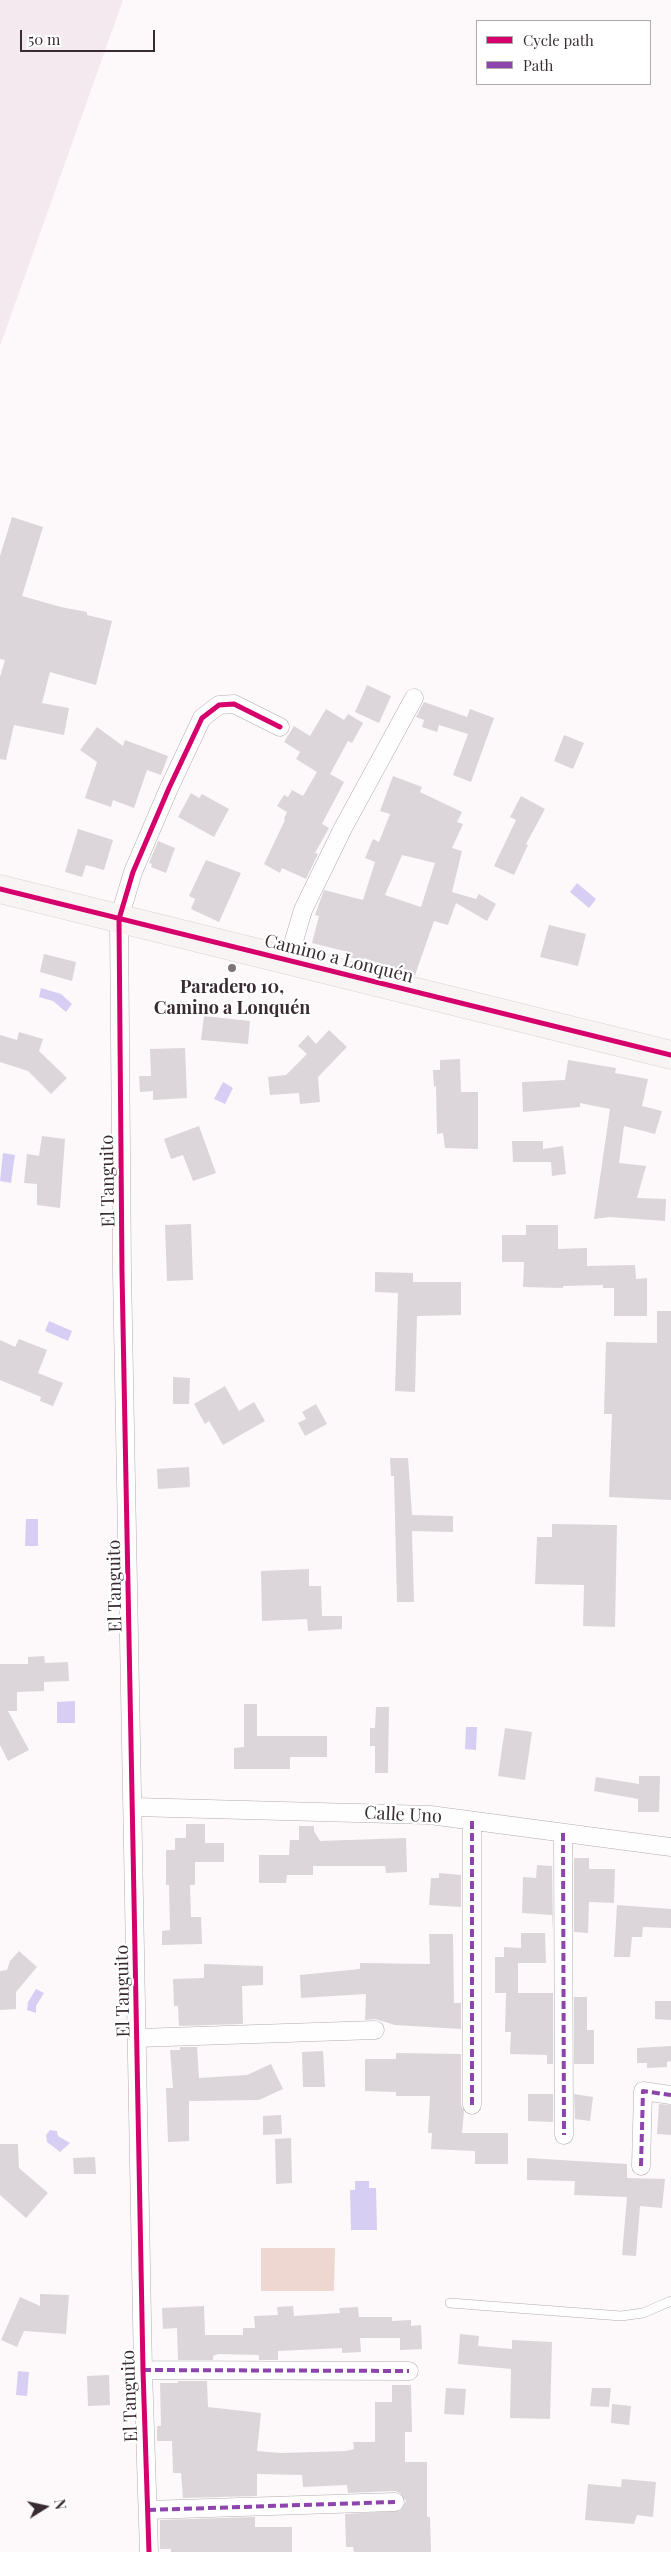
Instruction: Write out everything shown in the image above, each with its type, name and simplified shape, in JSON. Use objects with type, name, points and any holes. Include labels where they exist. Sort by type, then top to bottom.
[{"type":"main road","name":"Camino a Lonquén","points":[[0,889],[119,920],[671,1054]]},
{"type":"street","points":[[288,961],[307,902],[343,828],[414,698]]},
{"type":"street","name":"El Tanguito","points":[[149,2552],[143,2370],[134,1807],[122,1272],[119,920],[133,872],[202,718],[219,705],[234,704],[280,727]]},
{"type":"street","name":"Calle Uno","points":[[134,1807],[430,1815],[671,1847]]},
{"type":"street","points":[[472,1821],[472,2105]]},
{"type":"street","points":[[563,1833],[564,2136]]},
{"type":"street","points":[[138,2038],[375,2030]]},
{"type":"street","points":[[641,2166],[642,2091],[671,2095]]},
{"type":"street","points":[[143,2370],[409,2371]]},
{"type":"street","points":[[148,2510],[395,2502]]},
{"type":"lane","points":[[450,2303],[628,2316],[649,2311],[671,2302]]},
{"type":"shaded area","points":[[0,0],[123,0],[0,346]]},
{"type":"shaded area","points":[[577,883],[596,899],[589,908],[570,892]]},
{"type":"shaded area","points":[[41,988],[61,994],[72,1004],[66,1012],[53,1001],[39,997]]},
{"type":"shaded area","points":[[223,1082],[233,1088],[225,1104],[214,1099]]},
{"type":"shaded area","points":[[3,1153],[15,1155],[11,1183],[0,1181]]},
{"type":"shaded area","points":[[49,1321],[72,1331],[68,1341],[45,1331]]},
{"type":"shaded area","points":[[26,1519],[38,1519],[38,1546],[25,1546]]},
{"type":"shaded area","points":[[75,1701],[75,1723],[57,1723],[57,1702]]},
{"type":"shaded area","points":[[466,1727],[477,1727],[476,1750],[465,1749]]},
{"type":"shaded area","points":[[36,1989],[44,1993],[36,2006],[36,2013],[27,2010],[28,2002]]},
{"type":"shaded area","points":[[50,2130],[57,2131],[58,2136],[70,2143],[60,2152],[47,2142],[46,2135]]},
{"type":"shaded area","points":[[355,2181],[369,2181],[369,2188],[376,2188],[377,2230],[351,2230],[350,2190],[355,2190]]},
{"type":"shaded area","points":[[261,2248],[335,2248],[334,2291],[261,2291]]},
{"type":"shaded area","points":[[18,2371],[29,2372],[27,2396],[16,2395]]},
{"type":"building","points":[[12,517],[43,527],[22,596],[87,612],[87,615],[112,621],[96,685],[50,672],[42,703],[69,708],[64,735],[14,725],[6,760],[0,759],[0,677],[5,660],[0,659],[0,556]]},
{"type":"building","points":[[367,685],[391,696],[379,723],[355,712]]},
{"type":"building","points":[[424,702],[467,717],[470,709],[494,718],[471,782],[453,775],[468,734],[439,725],[437,732],[422,727],[424,720],[416,717]]},
{"type":"building","points":[[326,709],[344,720],[348,714],[363,723],[352,743],[348,741],[330,774],[344,782],[322,824],[329,828],[315,853],[318,854],[306,879],[282,868],[280,873],[264,864],[287,812],[277,806],[284,795],[288,797],[292,790],[303,796],[317,772],[296,759],[300,752],[284,742],[294,726],[310,736]]},
{"type":"building","points":[[97,727],[123,746],[125,740],[168,756],[161,775],[147,770],[134,808],[113,800],[111,807],[85,798],[97,762],[80,750]]},
{"type":"building","points":[[564,735],[584,743],[573,769],[554,761]]},
{"type":"building","points":[[393,776],[422,787],[420,792],[462,812],[457,822],[463,824],[452,848],[462,851],[452,892],[476,899],[479,894],[496,904],[487,921],[456,903],[448,925],[434,921],[415,975],[364,958],[363,961],[346,956],[348,952],[312,943],[319,916],[315,915],[324,890],[363,900],[375,862],[365,858],[373,839],[379,842],[390,814],[380,811]],"holes":[[[402,855],[435,863],[421,907],[385,895]]]},
{"type":"building","points":[[191,793],[199,798],[202,794],[229,809],[214,837],[178,817]]},
{"type":"building","points":[[521,796],[545,809],[526,844],[528,845],[514,875],[494,866],[516,820],[510,817]]},
{"type":"building","points":[[78,829],[113,840],[104,870],[86,865],[82,877],[65,872]]},
{"type":"building","points":[[158,841],[175,848],[166,873],[151,867],[152,864],[149,863]]},
{"type":"building","points":[[206,860],[241,873],[219,922],[191,909],[195,899],[189,896]]},
{"type":"building","points":[[549,925],[586,934],[578,966],[540,957]]},
{"type":"building","points":[[44,954],[76,962],[72,981],[40,972]]},
{"type":"building","points":[[204,1016],[250,1021],[248,1044],[201,1040]]},
{"type":"building","points":[[329,1030],[347,1047],[318,1077],[320,1102],[300,1104],[299,1093],[270,1095],[268,1077],[286,1075],[307,1054],[298,1046],[308,1035],[316,1044]]},
{"type":"building","points":[[19,1032],[43,1039],[39,1051],[67,1078],[51,1094],[28,1071],[0,1062],[0,1035],[17,1040]]},
{"type":"building","points":[[185,1048],[187,1098],[153,1100],[153,1091],[140,1092],[139,1076],[151,1076],[150,1049]]},
{"type":"building","points":[[460,1059],[461,1092],[478,1092],[478,1149],[445,1148],[443,1133],[437,1134],[436,1086],[434,1087],[433,1070],[440,1070],[440,1060]]},
{"type":"building","points":[[568,1060],[616,1068],[615,1073],[648,1079],[642,1106],[662,1111],[655,1134],[624,1126],[619,1163],[646,1166],[637,1198],[666,1199],[665,1221],[610,1217],[594,1219],[610,1109],[580,1103],[580,1107],[523,1112],[522,1082],[565,1080]]},
{"type":"building","points":[[199,1126],[216,1173],[193,1181],[183,1155],[171,1159],[164,1139]]},
{"type":"building","points":[[42,1136],[65,1139],[60,1208],[37,1205],[37,1184],[24,1183],[27,1154],[39,1156]]},
{"type":"building","points":[[512,1141],[543,1141],[543,1149],[563,1146],[566,1174],[552,1176],[551,1162],[513,1162]]},
{"type":"building","points":[[191,1224],[193,1280],[167,1281],[165,1225]]},
{"type":"building","points":[[526,1225],[558,1225],[558,1249],[587,1248],[587,1266],[635,1265],[636,1279],[647,1278],[647,1316],[614,1316],[614,1288],[603,1288],[603,1285],[563,1286],[563,1288],[523,1287],[524,1262],[502,1262],[502,1235],[526,1235]]},
{"type":"building","points":[[375,1272],[413,1273],[413,1282],[461,1282],[461,1315],[417,1316],[415,1392],[395,1391],[398,1293],[375,1292]]},
{"type":"building","points":[[657,1311],[671,1311],[671,1500],[609,1497],[612,1414],[604,1414],[606,1342],[657,1343]]},
{"type":"building","points":[[19,1339],[47,1350],[38,1373],[63,1383],[53,1406],[40,1401],[41,1397],[0,1380],[0,1340],[15,1347]]},
{"type":"building","points":[[173,1377],[190,1378],[189,1404],[173,1404]]},
{"type":"building","points":[[225,1386],[239,1411],[254,1402],[265,1421],[223,1445],[209,1421],[205,1424],[194,1404]]},
{"type":"building","points":[[316,1404],[327,1424],[305,1436],[298,1423],[306,1419],[302,1412]]},
{"type":"building","points":[[390,1458],[408,1458],[412,1515],[453,1516],[453,1532],[412,1531],[414,1602],[397,1602],[394,1476],[391,1476]]},
{"type":"building","points":[[189,1467],[190,1487],[158,1489],[157,1469]]},
{"type":"building","points":[[552,1524],[617,1525],[615,1627],[583,1626],[584,1585],[535,1584],[537,1537],[552,1537]]},
{"type":"building","points":[[309,1569],[309,1586],[321,1586],[322,1616],[342,1616],[342,1629],[308,1631],[307,1619],[262,1621],[261,1571]]},
{"type":"building","points":[[44,1656],[45,1663],[68,1662],[69,1681],[44,1682],[44,1691],[17,1692],[17,1711],[8,1711],[29,1750],[8,1761],[0,1745],[0,1664],[28,1664],[28,1657]]},
{"type":"building","points":[[244,1704],[257,1704],[257,1736],[327,1736],[327,1757],[290,1757],[290,1769],[234,1769],[234,1748],[244,1747]]},
{"type":"building","points":[[376,1707],[389,1707],[388,1773],[375,1773],[375,1746],[370,1746],[370,1728],[375,1728]]},
{"type":"building","points":[[505,1728],[532,1732],[525,1780],[498,1776]]},
{"type":"building","points":[[639,1776],[660,1776],[659,1812],[638,1812],[638,1799],[594,1791],[596,1777],[639,1784]]},
{"type":"building","points":[[186,1824],[205,1824],[205,1843],[224,1843],[224,1862],[195,1862],[195,1885],[190,1885],[191,1917],[201,1917],[202,1944],[162,1945],[162,1931],[170,1930],[169,1885],[166,1885],[166,1850],[175,1850],[175,1838],[186,1838]]},
{"type":"building","points":[[299,1826],[314,1826],[314,1831],[320,1841],[406,1838],[407,1872],[386,1873],[385,1866],[313,1866],[313,1875],[287,1875],[286,1883],[259,1883],[259,1855],[289,1855],[290,1840],[299,1840]]},
{"type":"building","points":[[574,1858],[589,1858],[589,1869],[615,1869],[614,1903],[589,1902],[588,1933],[574,1932]]},
{"type":"building","points":[[537,1865],[552,1866],[553,1932],[552,1915],[522,1913],[523,1877],[536,1878]]},
{"type":"building","points":[[439,1873],[461,1875],[461,1907],[429,1905],[431,1878],[439,1878]]},
{"type":"building","points":[[617,1905],[671,1909],[671,1928],[643,1927],[642,1937],[632,1937],[630,1957],[614,1957]]},
{"type":"building","points":[[521,1933],[545,1933],[546,1963],[518,1963],[518,1993],[553,1993],[553,2064],[547,2064],[547,2055],[510,2054],[511,2032],[505,2032],[506,1993],[495,1993],[495,1957],[504,1957],[504,1947],[521,1948]]},
{"type":"building","points":[[429,1934],[453,1934],[454,2003],[461,2003],[461,2029],[395,2025],[375,2019],[365,2020],[366,1994],[301,1998],[300,1975],[360,1969],[360,1963],[430,1964]]},
{"type":"building","points":[[19,1951],[37,1967],[16,1992],[16,2009],[0,2010],[0,1971],[7,1970],[10,1961]]},
{"type":"building","points":[[204,1964],[263,1966],[263,1985],[242,1986],[243,2024],[179,2026],[178,2006],[174,2006],[173,1979],[204,1978]]},
{"type":"building","points":[[574,1997],[587,1997],[587,2030],[594,2030],[594,2064],[574,2064]]},
{"type":"building","points":[[655,2001],[671,2001],[671,2020],[655,2019]]},
{"type":"building","points":[[671,2046],[671,2061],[667,2062],[667,2067],[647,2068],[647,2063],[637,2063],[637,2048]]},
{"type":"building","points":[[180,2047],[197,2047],[199,2078],[247,2075],[271,2064],[283,2089],[259,2100],[189,2101],[189,2141],[168,2142],[166,2088],[173,2088],[170,2050],[180,2050]]},
{"type":"building","points":[[323,2051],[325,2087],[303,2087],[302,2052]]},
{"type":"building","points":[[396,2053],[461,2054],[461,2105],[464,2111],[462,2133],[508,2133],[508,2164],[475,2164],[475,2151],[431,2149],[432,2133],[428,2133],[430,2096],[396,2096],[396,2092],[365,2091],[365,2059],[396,2059]]},
{"type":"building","points":[[528,2094],[553,2094],[553,2122],[528,2121]]},
{"type":"building","points":[[574,2094],[593,2097],[590,2121],[575,2119]]},
{"type":"building","points":[[659,2104],[671,2105],[671,2135],[657,2134]]},
{"type":"building","points":[[281,2115],[282,2134],[263,2135],[263,2116]]},
{"type":"building","points":[[291,2138],[292,2183],[276,2184],[275,2139]]},
{"type":"building","points":[[0,2144],[18,2144],[19,2168],[48,2193],[26,2218],[0,2195]]},
{"type":"building","points":[[95,2157],[96,2174],[74,2174],[73,2158]]},
{"type":"building","points":[[527,2158],[627,2164],[627,2178],[665,2179],[662,2208],[640,2206],[636,2256],[622,2255],[627,2197],[574,2195],[575,2181],[527,2180]]},
{"type":"building","points":[[40,2294],[69,2295],[66,2334],[24,2331],[17,2347],[1,2340],[20,2297],[40,2306]]},
{"type":"building","points":[[204,2306],[205,2335],[243,2335],[243,2328],[255,2328],[254,2316],[278,2315],[277,2307],[293,2306],[294,2316],[340,2313],[339,2308],[358,2307],[359,2317],[392,2317],[392,2321],[411,2320],[411,2326],[421,2325],[422,2349],[400,2350],[400,2338],[360,2338],[361,2352],[342,2353],[342,2348],[278,2351],[278,2360],[259,2360],[259,2355],[218,2354],[213,2356],[213,2360],[178,2360],[177,2328],[163,2329],[162,2308]]},
{"type":"building","points":[[460,2334],[479,2336],[478,2346],[512,2349],[512,2340],[552,2342],[550,2419],[510,2418],[511,2369],[458,2364]]},
{"type":"building","points":[[109,2375],[110,2405],[88,2406],[87,2376]]},
{"type":"building","points":[[178,2381],[207,2381],[208,2407],[261,2413],[257,2451],[281,2453],[346,2451],[354,2449],[353,2442],[375,2442],[375,2402],[392,2402],[392,2385],[411,2385],[412,2432],[405,2432],[405,2462],[427,2462],[427,2517],[430,2517],[431,2552],[354,2552],[353,2547],[346,2547],[345,2514],[400,2511],[406,2501],[400,2493],[395,2491],[348,2493],[347,2485],[303,2487],[302,2475],[257,2474],[257,2496],[183,2498],[181,2473],[173,2473],[172,2441],[157,2441],[157,2426],[161,2426],[160,2383],[178,2383]]},
{"type":"building","points":[[446,2388],[466,2389],[464,2415],[444,2414]]},
{"type":"building","points":[[592,2388],[611,2388],[609,2407],[590,2406]]},
{"type":"building","points":[[612,2404],[631,2406],[629,2425],[611,2423]]},
{"type":"building","points":[[622,2479],[656,2482],[653,2517],[637,2515],[634,2524],[585,2520],[588,2484],[621,2487]]},
{"type":"building","points":[[255,2517],[255,2527],[292,2527],[292,2552],[171,2552],[171,2549],[160,2549],[160,2520]]},
{"type":"marked path","points":[[472,1821],[472,2105]]},
{"type":"marked path","points":[[563,1833],[564,2135]]},
{"type":"marked path","points":[[641,2166],[643,2091],[671,2095]]},
{"type":"marked path","points":[[143,2370],[409,2371]]},
{"type":"marked path","points":[[148,2510],[395,2502]]},
{"type":"cycle path","points":[[149,2552],[143,2370],[122,1272],[119,919],[133,872],[202,718],[219,705],[234,704],[280,727]]},
{"type":"cycle path","points":[[0,889],[671,1055]]},
{"type":"place","name":"Paradero 10, Camino a Lonquén","points":[[232,968]]}]
